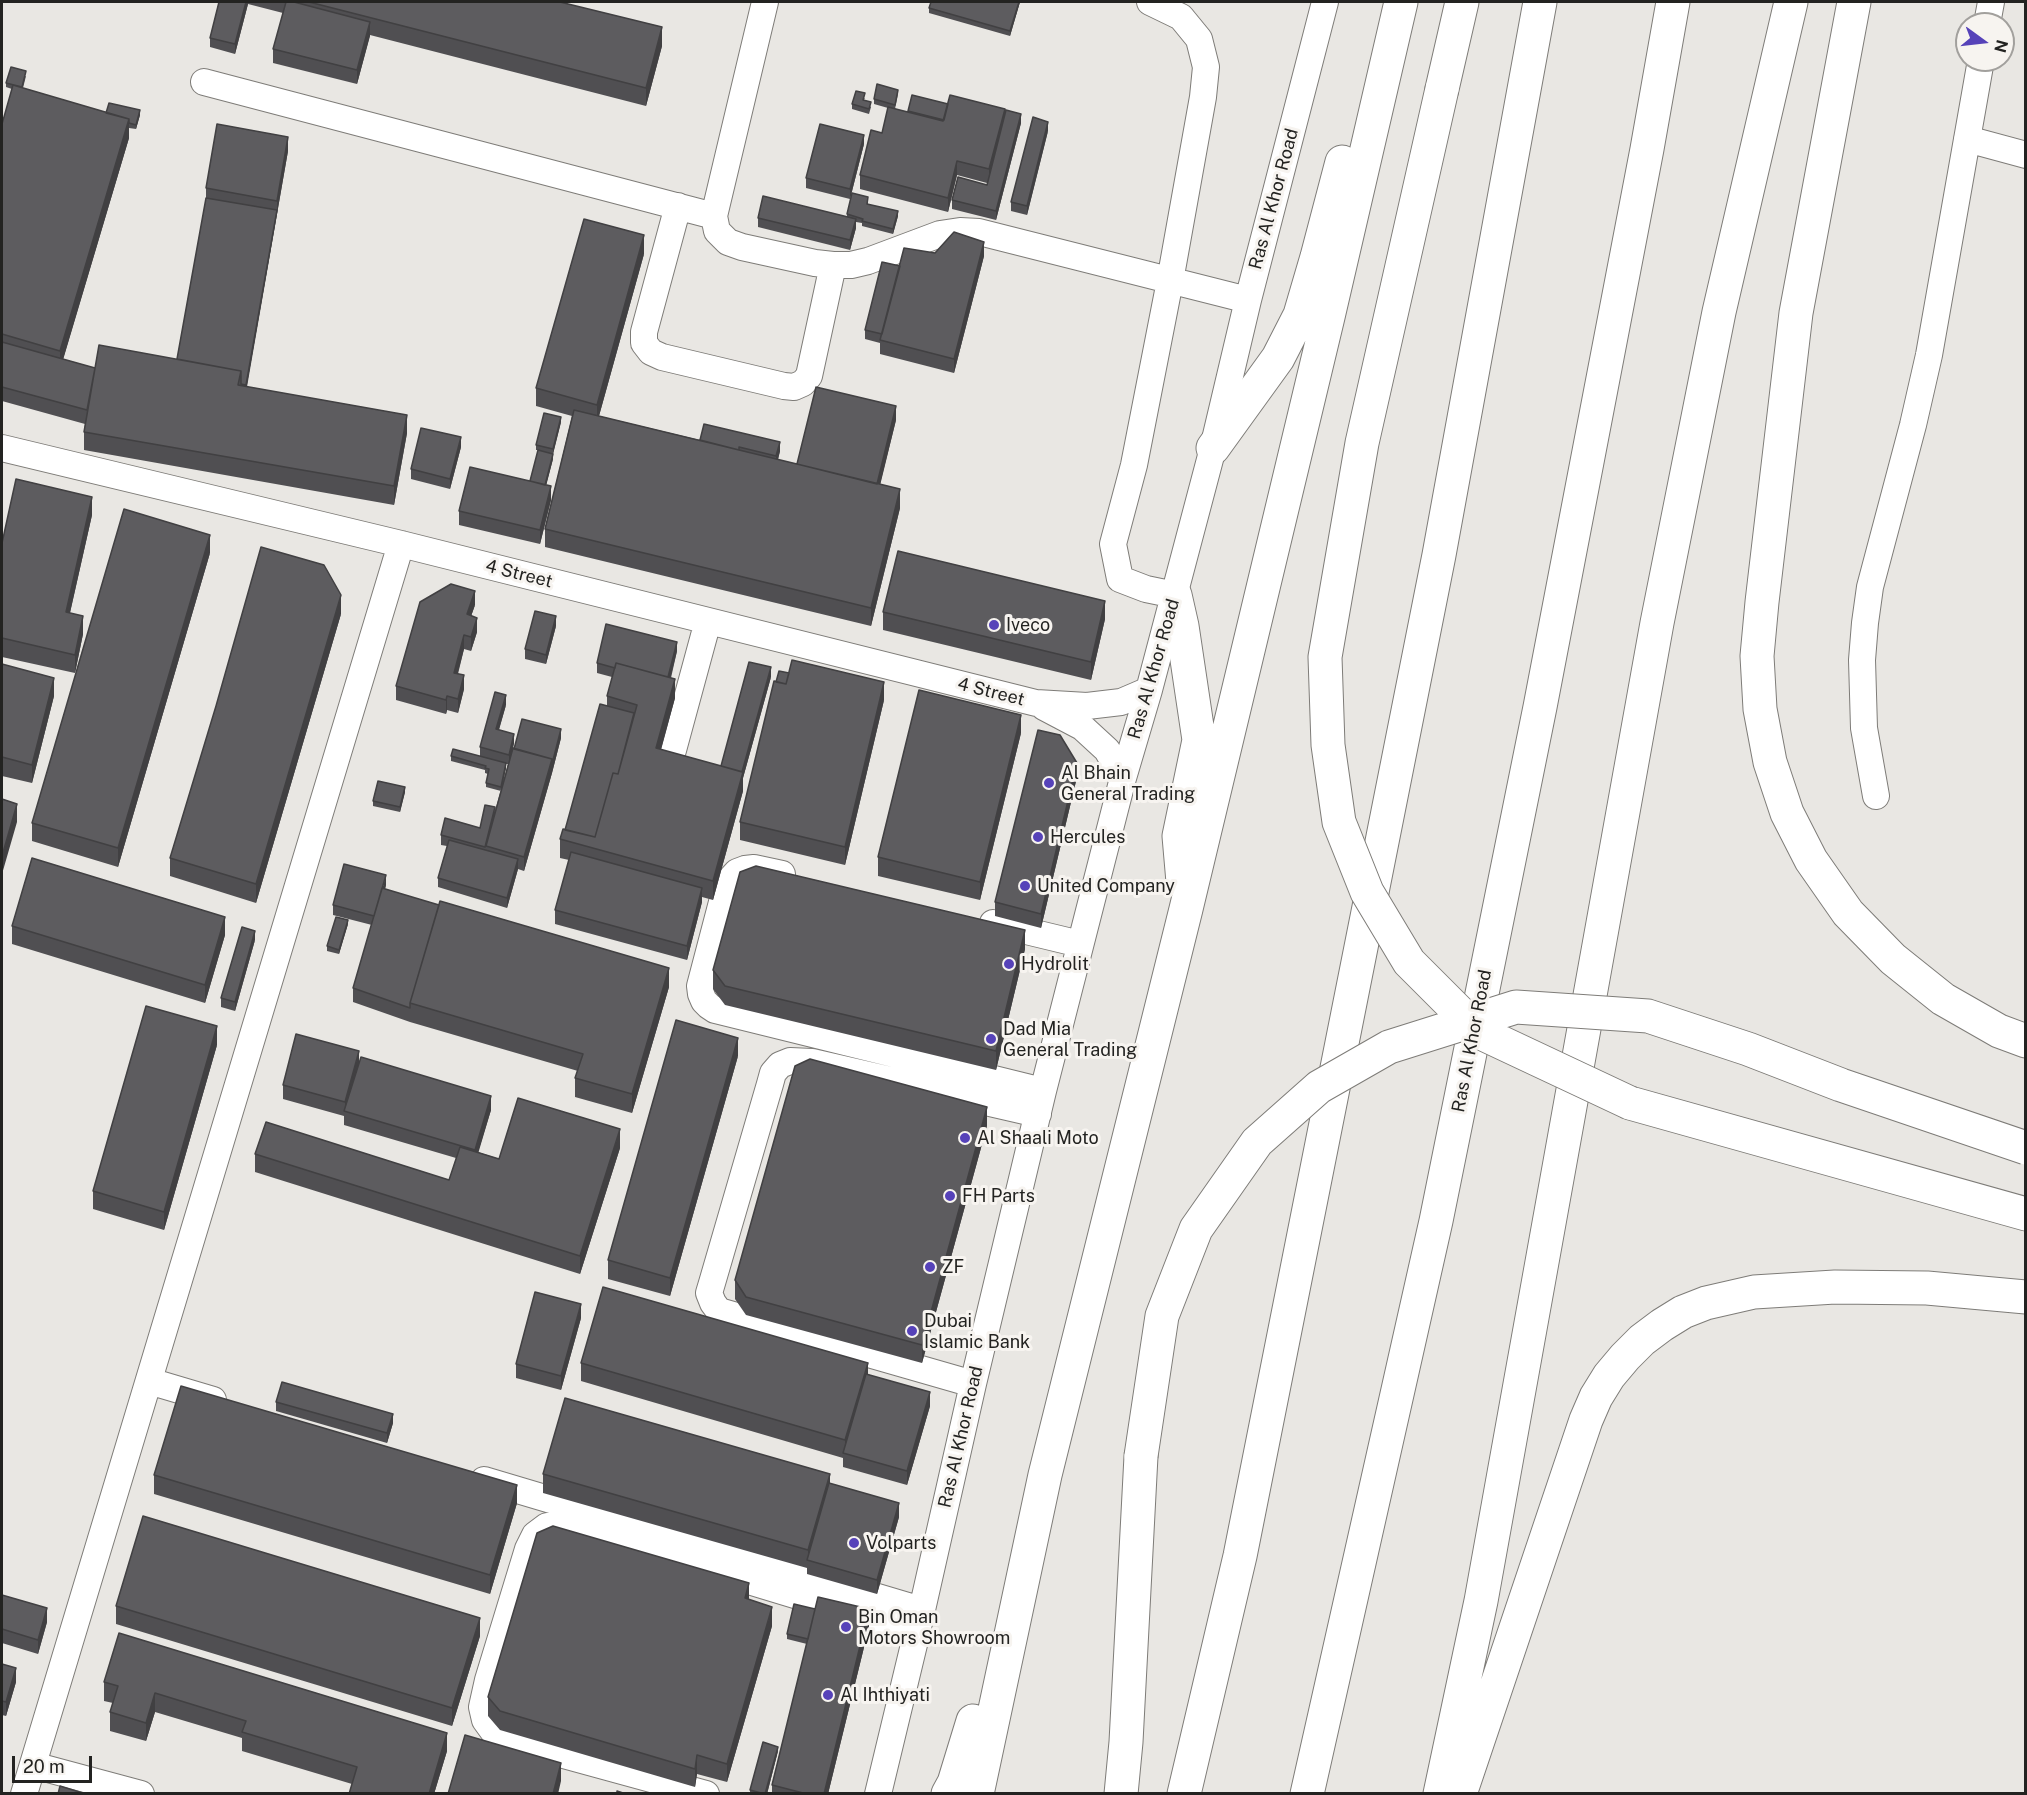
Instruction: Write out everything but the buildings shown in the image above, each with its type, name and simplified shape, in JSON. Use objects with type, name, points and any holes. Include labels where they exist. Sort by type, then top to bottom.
[{"type":"highway","points":[[1213,448],[1278,358],[1300,315],[1368,60],[1387,2]]},
{"type":"highway","points":[[977,1794],[1045,1475],[1186,909],[1401,2]]},
{"type":"highway","points":[[1462,2],[1362,443],[1325,657],[1328,745],[1339,822],[1367,892],[1409,962],[1479,1032],[1630,1103],[2025,1214]]},
{"type":"highway","points":[[1184,1794],[1240,1556],[1430,602],[1540,2]]},
{"type":"highway","name":"Ras Al Khor Road","points":[[1307,1794],[1441,1198],[1542,695],[1673,2]]},
{"type":"highway","points":[[1440,1794],[1481,1601],[1657,623],[1719,312],[1791,2]]},
{"type":"highway","points":[[1854,2],[1796,313],[1757,656],[1760,709],[1770,762],[1787,813],[1812,860],[1848,913],[1893,959],[1943,999],[1999,1031],[2025,1041]]},
{"type":"highway","points":[[1174,595],[1182,626],[1199,740],[1179,836],[1186,909]]},
{"type":"highway","points":[[1121,1794],[1126,1742],[1141,1456],[1162,1316],[1196,1229],[1257,1142],[1319,1087],[1389,1047],[1516,1007],[1647,1016],[1748,1049],[1841,1085],[2025,1148]]},
{"type":"highway","points":[[1460,1794],[1586,1420],[1609,1376],[1642,1340],[1683,1312],[1722,1298],[1754,1292],[1835,1287],[1927,1287],[2025,1297]]},
{"type":"highway","points":[[948,1794],[954,1783],[1045,1475]]},
{"type":"street","points":[[765,2],[714,216],[717,231],[728,242],[742,247],[842,265],[868,261],[940,234],[960,231],[999,236],[1248,300]]},
{"type":"street","points":[[1150,2],[1181,17],[1199,39],[1206,68],[1203,97],[1170,281],[1134,465],[1113,544],[1120,579],[1146,589],[1174,595]]},
{"type":"street","name":"Ras Al Khor Road","points":[[878,1794],[1040,1102],[1123,778],[1149,690],[1213,448],[1248,300],[1325,2]]},
{"type":"street","points":[[1876,796],[1862,705],[1864,623],[1876,560],[1913,425],[1929,355],[1979,72]]},
{"type":"street","points":[[204,82],[714,216]]},
{"type":"street","points":[[1967,139],[2025,155]]},
{"type":"street","points":[[678,206],[645,332],[644,343],[651,352],[662,357],[784,386],[794,387],[803,383],[809,376],[842,265]]},
{"type":"street","name":"4 Street","points":[[2,448],[401,544],[1036,703],[1087,706],[1121,702],[1149,690]]},
{"type":"street","points":[[24,1794],[401,544]]},
{"type":"street","points":[[673,750],[708,621]]},
{"type":"street","name":"4 Street","points":[[1036,703],[1082,727],[1107,750],[1123,778]]},
{"type":"street","points":[[801,879],[754,868],[737,872],[727,883],[700,986],[704,1001],[709,1006],[715,1010],[1040,1102]]},
{"type":"street","points":[[976,920],[1080,944]]},
{"type":"street","points":[[973,1384],[719,1311],[709,1293],[773,1074],[780,1065],[790,1061],[812,1062],[1040,1102]]},
{"type":"street","points":[[149,1381],[240,1408]]},
{"type":"street","points":[[467,1475],[919,1621]]},
{"type":"street","points":[[706,1794],[516,1742],[493,1731],[485,1720],[482,1707],[488,1680],[528,1549],[535,1535],[546,1526],[561,1524],[919,1621]]},
{"type":"street","points":[[33,1765],[141,1794]]},
{"type":"place","name":"Iveco","points":[[994,625]]},
{"type":"place","name":"Al Bhain General Trading","points":[[1049,783]]},
{"type":"place","name":"Hercules","points":[[1038,837]]},
{"type":"place","name":"United Company","points":[[1025,886]]},
{"type":"place","name":"Hydrolit","points":[[1009,964]]},
{"type":"place","name":"Dad Mia General Trading","points":[[991,1039]]},
{"type":"place","name":"Al Shaali Moto","points":[[965,1138]]},
{"type":"place","name":"FH Parts","points":[[950,1196]]},
{"type":"place","name":"ZF","points":[[930,1267]]},
{"type":"place","name":"Dubai Islamic Bank","points":[[912,1331]]},
{"type":"place","name":"Volparts","points":[[854,1543]]},
{"type":"place","name":"Bin Oman Motors Showroom","points":[[846,1627]]},
{"type":"place","name":"Al Ihthiyati","points":[[828,1695]]}]
